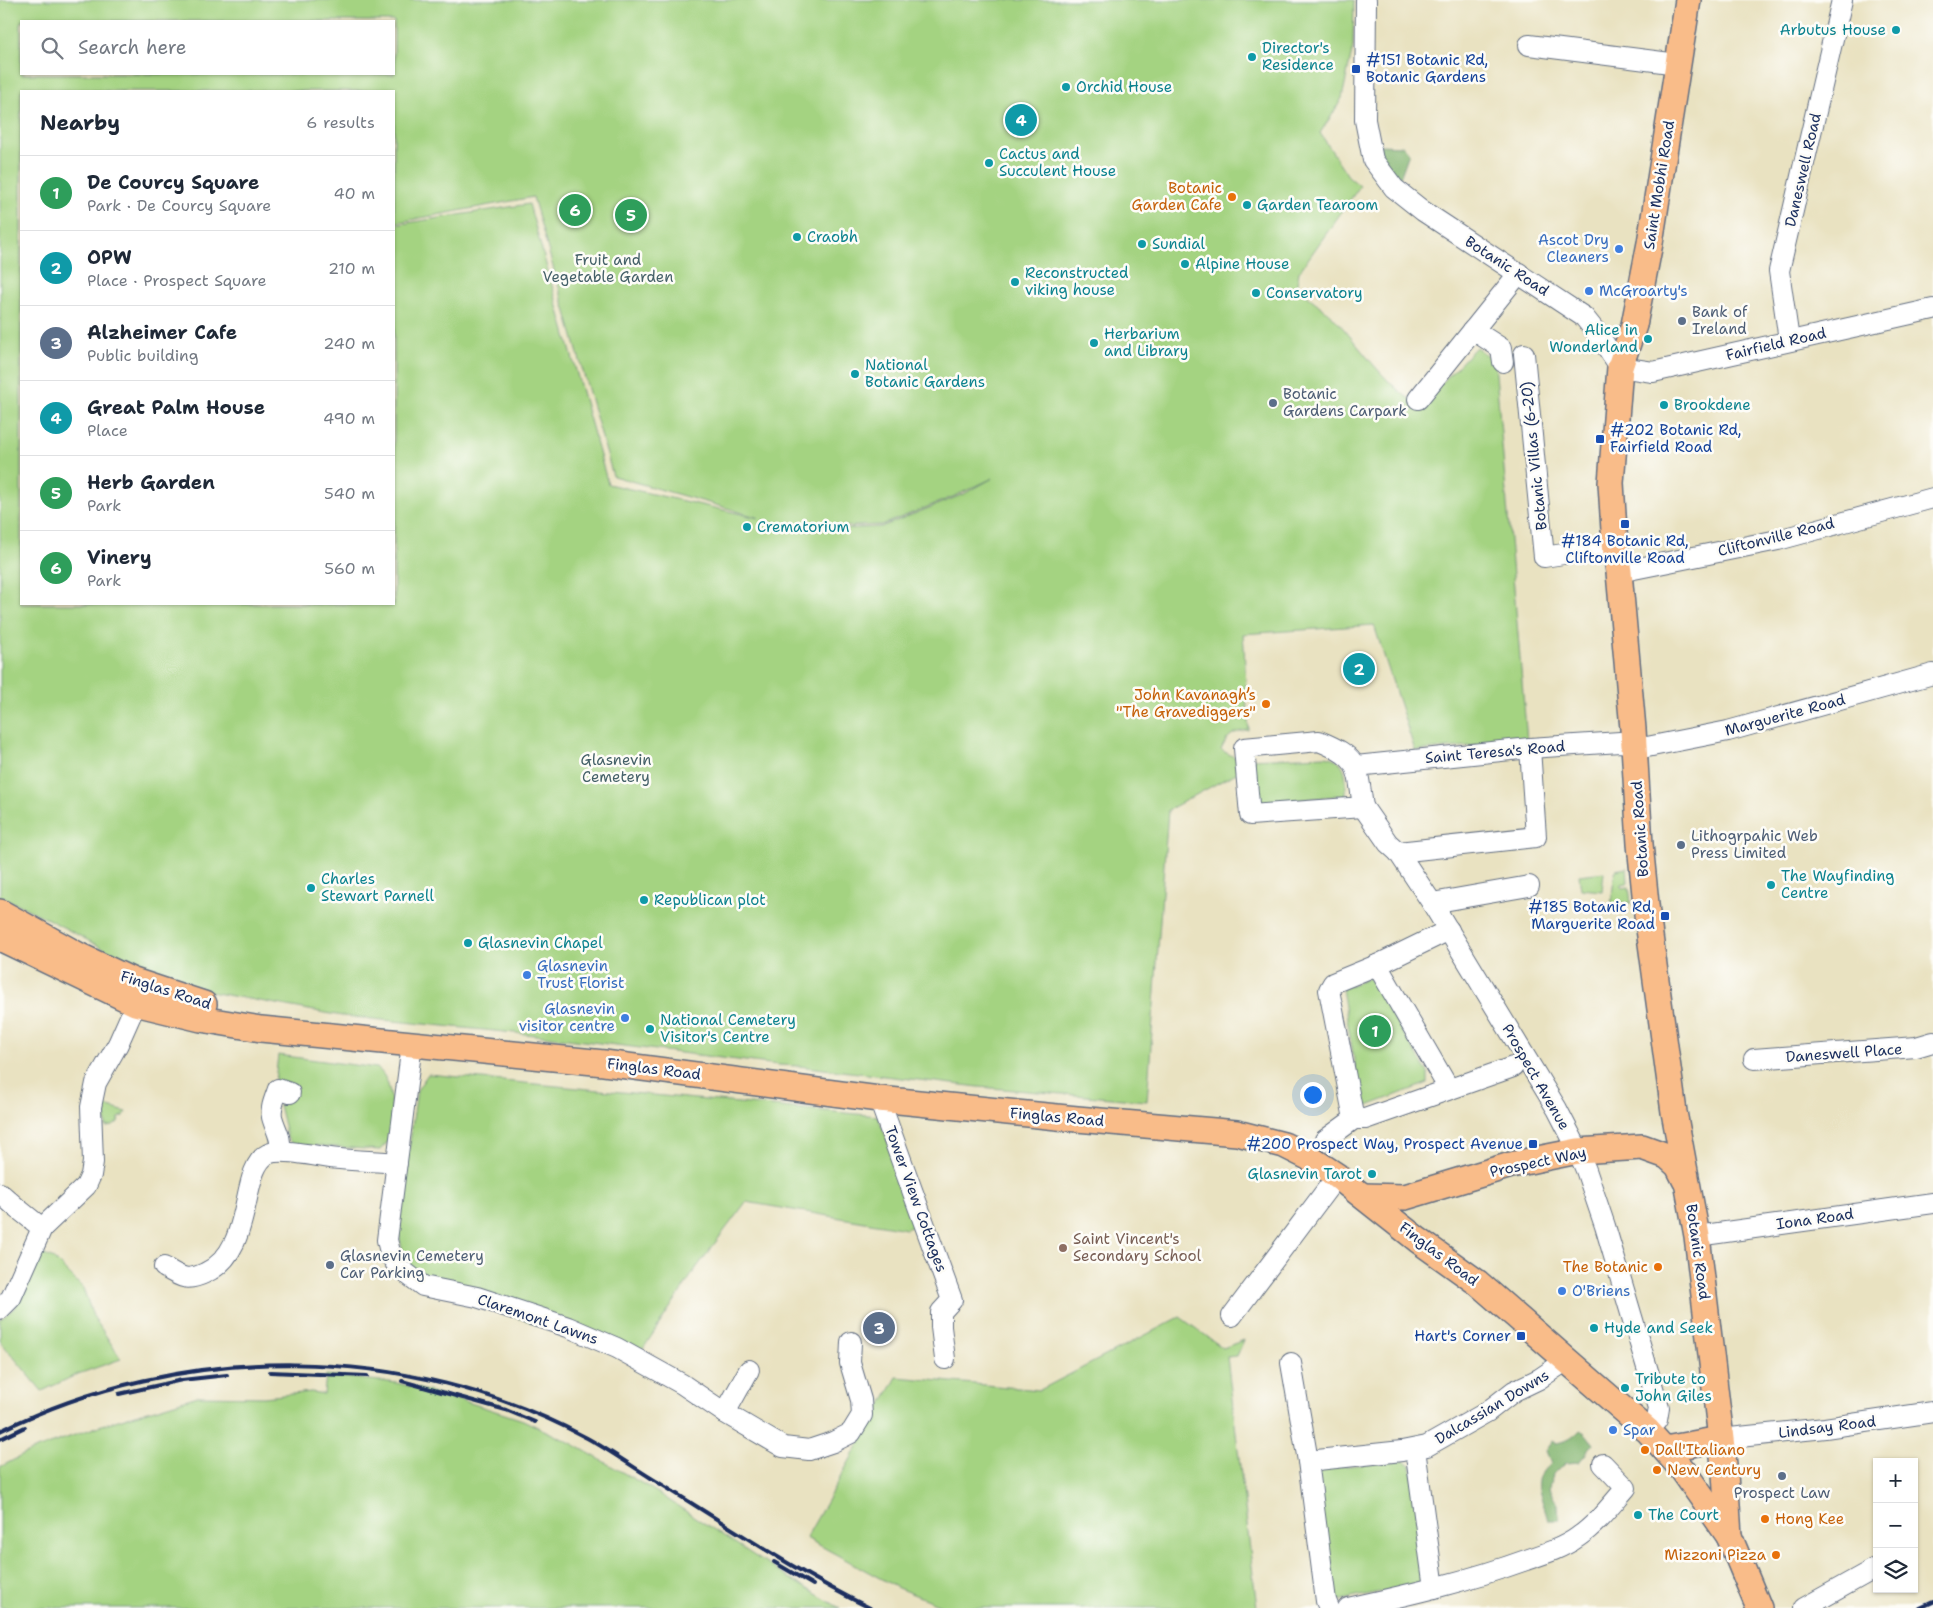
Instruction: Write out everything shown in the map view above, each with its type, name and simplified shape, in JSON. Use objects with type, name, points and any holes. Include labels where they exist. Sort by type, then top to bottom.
[{"type":"main road","name":"Saint Mobhi Road","points":[[1620,367],[1636,318],[1650,243],[1688,0]]},
{"type":"main road","name":"Botanic Road","points":[[1620,367],[1611,483],[1615,546],[1635,745],[1644,886],[1674,1112],[1697,1236],[1729,1536]]},
{"type":"main road","name":"Finglas Road","points":[[0,912],[78,955],[130,980],[140,993]]},
{"type":"main road","name":"Finglas Road","points":[[0,938],[202,1019],[260,1029],[604,1063],[879,1099],[1237,1133],[1284,1145],[1308,1157],[1364,1196],[1418,1240],[1478,1283],[1567,1360],[1657,1440],[1729,1536]]},
{"type":"main road","points":[[1642,1147],[1664,1132],[1674,1112]]},
{"type":"main road","name":"Botanic Road","points":[[1642,1147],[1667,1156],[1678,1166],[1688,1184]]},
{"type":"main road","name":"Prospect Way","points":[[1364,1196],[1405,1197],[1511,1165],[1578,1151],[1642,1147]]},
{"type":"main road","points":[[1418,1240],[1416,1216],[1421,1205],[1436,1188]]},
{"type":"main road","points":[[1657,1440],[1720,1439]]},
{"type":"main road","points":[[1729,1536],[1759,1608]]},
{"type":"street","name":"Botanic Road","points":[[1366,0],[1365,120],[1373,160],[1394,188],[1423,211],[1584,317],[1620,367]]},
{"type":"street","name":"Daneswell Road","points":[[1789,340],[1779,271],[1842,0]]},
{"type":"street","points":[[1530,45],[1678,64]]},
{"type":"street","points":[[1418,399],[1518,273]]},
{"type":"street","name":"Fairfield Road","points":[[1620,367],[1654,372],[1933,309]]},
{"type":"street","points":[[1473,330],[1501,348],[1503,362]]},
{"type":"street","name":"Botanic Villas (6-20)","points":[[1524,354],[1544,557],[1615,546]]},
{"type":"street","name":"Cliftonville Road","points":[[1619,572],[1778,540],[1933,498]]},
{"type":"street","name":"Marguerite Road","points":[[1635,745],[1647,747],[1728,731],[1933,674]]},
{"type":"street","points":[[1319,741],[1336,748],[1350,757],[1356,766],[1360,780],[1363,807],[1250,815],[1244,748],[1319,741]]},
{"type":"street","name":"Saint Teresa's Road","points":[[1356,766],[1530,748],[1620,742],[1635,745]]},
{"type":"street","points":[[1398,852],[1536,838],[1530,748]]},
{"type":"street","name":"Prospect Avenue","points":[[1363,807],[1388,843],[1398,852],[1449,930],[1557,1109],[1578,1151],[1605,1226],[1659,1408],[1657,1440]]},
{"type":"street","points":[[1432,903],[1529,886]]},
{"type":"street","points":[[1354,1119],[1330,990],[1333,983],[1377,965],[1449,930]]},
{"type":"street","points":[[1377,965],[1449,1089]]},
{"type":"street","points":[[0,1309],[11,1298],[42,1228],[86,1186],[91,1175],[93,1162],[91,1107],[96,1083],[118,1044],[140,993]]},
{"type":"street","name":"Daneswell Place","points":[[1754,1059],[1916,1047],[1933,1042]]},
{"type":"street","name":"Claremont Lawns","points":[[412,1044],[387,1240],[390,1256],[409,1277],[423,1286],[478,1297],[568,1327],[637,1358],[783,1447],[809,1450],[851,1433],[862,1415],[861,1400],[850,1363],[851,1342]]},
{"type":"street","points":[[1325,1140],[1354,1119],[1365,1119],[1512,1067]]},
{"type":"street","points":[[280,1151],[282,1142],[271,1115],[272,1106],[278,1089],[290,1093]]},
{"type":"street","name":"Tower View Cottages","points":[[879,1099],[952,1300],[941,1312],[945,1359]]},
{"type":"street","points":[[164,1267],[181,1278],[196,1278],[216,1268],[230,1251],[241,1229],[254,1172],[260,1159],[269,1153],[280,1151],[338,1159],[397,1162]]},
{"type":"street","points":[[1232,1316],[1337,1176]]},
{"type":"street","points":[[0,1193],[42,1228]]},
{"type":"street","name":"Iona Road","points":[[1697,1236],[1933,1203]]},
{"type":"street","name":"Dalcassian Downs","points":[[1308,1461],[1415,1450],[1441,1439],[1487,1412],[1514,1391],[1539,1379],[1567,1360]]},
{"type":"street","points":[[1291,1363],[1308,1461],[1326,1601],[1329,1608]]},
{"type":"street","points":[[725,1413],[749,1370]]},
{"type":"street","name":"Lindsay Road","points":[[1720,1439],[1825,1428],[1933,1412]]},
{"type":"street","points":[[1415,1450],[1434,1588]]},
{"type":"street","points":[[1348,1608],[1490,1573],[1556,1549],[1579,1537],[1598,1520],[1626,1488],[1603,1464]]},
{"type":"street","points":[[1804,1608],[1873,1570]]},
{"type":"green space","points":[[0,0],[1354,0],[1353,47],[1342,98],[1320,133],[1348,176],[1360,186],[1299,272],[1297,284],[1300,290],[1336,320],[1375,367],[1398,390],[1421,405],[1476,347],[1495,362],[1527,741],[1415,751],[1374,625],[1243,634],[1249,730],[1231,735],[1221,750],[1240,760],[1240,771],[1168,810],[1147,1101],[979,1087],[778,1065],[535,1035],[342,1016],[205,991],[170,982],[0,896]],"holes":[[[993,478],[964,494],[881,527],[795,531],[763,520],[795,529],[882,525],[955,496]]]},
{"type":"green space","points":[[1380,145],[1403,146],[1409,153],[1400,178],[1391,175],[1378,153]]},
{"type":"green space","points":[[1326,756],[1333,758],[1342,765],[1345,776],[1346,795],[1264,803],[1264,807],[1254,808],[1249,759]]},
{"type":"green space","points":[[1627,868],[1628,883],[1622,884],[1622,888],[1629,887],[1631,903],[1611,904],[1615,870]]},
{"type":"green space","points":[[1604,872],[1602,891],[1581,889],[1579,875]]},
{"type":"green space","points":[[1369,978],[1428,1073],[1428,1083],[1367,1106],[1361,1101],[1342,989]]},
{"type":"green space","points":[[278,1055],[377,1068],[387,1081],[389,1090],[392,1109],[392,1137],[380,1150],[293,1144],[287,1138],[279,1105],[289,1101],[275,1081]]},
{"type":"green space","points":[[428,1074],[878,1116],[918,1224],[906,1229],[746,1202],[697,1267],[637,1358],[423,1286],[391,1256],[403,1253],[398,1230],[417,1090]]},
{"type":"green space","points":[[105,1106],[126,1112],[113,1126],[106,1127]]},
{"type":"green space","points":[[38,1252],[54,1259],[83,1288],[93,1316],[121,1359],[78,1374],[42,1391],[0,1341],[0,1320],[15,1307]]},
{"type":"green space","points":[[1180,1317],[1223,1348],[1244,1340],[1237,1356],[1227,1357],[1257,1608],[948,1608],[898,1588],[806,1538],[897,1377],[1040,1390]]},
{"type":"green space","points":[[326,1375],[397,1383],[458,1399],[523,1420],[571,1443],[650,1488],[787,1577],[840,1608],[0,1608],[0,1467],[31,1451],[105,1424],[198,1396],[264,1397],[311,1392],[324,1394]]},
{"type":"green space","points":[[1580,1430],[1594,1444],[1579,1462],[1565,1463],[1553,1475],[1550,1487],[1552,1495],[1558,1504],[1559,1520],[1548,1520],[1539,1490],[1540,1477],[1551,1463],[1546,1451],[1553,1441],[1556,1443],[1566,1440]]},
{"type":"green space","points":[[1404,1461],[1411,1465],[1426,1582],[1333,1602],[1313,1469]]},
{"type":"railway","points":[[0,1431],[70,1401],[143,1380],[218,1368],[294,1364],[370,1369],[445,1383],[518,1406],[587,1438],[786,1562],[870,1608]]},
{"type":"railway","points":[[270,1372],[367,1376]]},
{"type":"railway","points":[[119,1394],[182,1380],[227,1375]]},
{"type":"railway","points":[[402,1381],[506,1410],[535,1422]]},
{"type":"railway","points":[[0,1439],[25,1427]]},
{"type":"railway","points":[[774,1562],[813,1585]]},
{"type":"railway","points":[[1920,1608],[1933,1602]]},
{"type":"place","name":"Arbutus House","points":[[1896,30]]},
{"type":"place","name":"Director's Residence","points":[[1252,57]]},
{"type":"place","name":"#151 Botanic Rd, Botanic Gardens","points":[[1356,69]]},
{"type":"place","name":"Orchid House","points":[[1066,87]]},
{"type":"place","name":"Great Palm House","points":[[1021,120]]},
{"type":"place","name":"Cactus and Succulent House","points":[[989,163]]},
{"type":"place","name":"Botanic Garden Cafe","points":[[1232,197]]},
{"type":"place","name":"Garden Tearoom","points":[[1247,205]]},
{"type":"place","name":"Vinery","points":[[575,210]]},
{"type":"place","name":"Herb Garden","points":[[631,215]]},
{"type":"place","name":"Craobh","points":[[797,237]]},
{"type":"place","name":"Sundial","points":[[1142,244]]},
{"type":"place","name":"Ascot Dry Cleaners","points":[[1619,249]]},
{"type":"place","name":"Alpine House","points":[[1185,264]]},
{"type":"place","name":"Reconstructed viking house","points":[[1015,282]]},
{"type":"place","name":"McGroarty's","points":[[1589,291]]},
{"type":"place","name":"Conservatory","points":[[1256,293]]},
{"type":"place","name":"Bank of Ireland","points":[[1682,321]]},
{"type":"place","name":"Alice in Wonderland","points":[[1648,339]]},
{"type":"place","name":"Herbarium and Library","points":[[1094,343]]},
{"type":"place","name":"National Botanic Gardens","points":[[855,374]]},
{"type":"place","name":"Botanic Gardens Carpark","points":[[1273,403]]},
{"type":"place","name":"Brookdene","points":[[1664,405]]},
{"type":"place","name":"#202 Botanic Rd, Fairfield Road","points":[[1600,439]]},
{"type":"place","name":"#184 Botanic Rd, Cliftonville Road","points":[[1625,524]]},
{"type":"place","name":"Crematorium","points":[[747,527]]},
{"type":"place","name":"OPW","points":[[1359,669]]},
{"type":"place","name":"John Kavanagh’s \"The Gravediggers\"","points":[[1266,704]]},
{"type":"place","name":"Lithogrpahic Web Press Limited","points":[[1681,845]]},
{"type":"place","name":"The Wayfinding Centre","points":[[1771,885]]},
{"type":"place","name":"Charles Stewart Parnell","points":[[311,888]]},
{"type":"place","name":"Republican plot","points":[[644,900]]},
{"type":"place","name":"#185 Botanic Rd, Marguerite Road","points":[[1665,916]]},
{"type":"place","name":"Glasnevin Chapel","points":[[468,943]]},
{"type":"place","name":"Glasnevin Trust Florist","points":[[527,975]]},
{"type":"place","name":"Glasnevin visitor centre","points":[[625,1018]]},
{"type":"place","name":"National Cemetery Visitor's Centre","points":[[650,1029]]},
{"type":"place","name":"De Courcy Square","points":[[1375,1031]]},
{"type":"place","name":"#200 Prospect Way, Prospect Avenue","points":[[1533,1144]]},
{"type":"place","name":"Glasnevin Tarot","points":[[1372,1174]]},
{"type":"place","name":"Saint Vincent's Secondary School","points":[[1063,1248]]},
{"type":"place","name":"Glasnevin Cemetery Car Parking","points":[[330,1265]]},
{"type":"place","name":"The Botanic","points":[[1658,1267]]},
{"type":"place","name":"O'Briens","points":[[1562,1291]]},
{"type":"place","name":"Alzheimer Cafe","points":[[879,1328]]},
{"type":"place","name":"Hyde and Seek","points":[[1594,1328]]},
{"type":"place","name":"Hart's Corner","points":[[1521,1336]]},
{"type":"place","name":"Tribute to John Giles","points":[[1625,1388]]},
{"type":"place","name":"Spar","points":[[1613,1430]]},
{"type":"place","name":"Dall'Italiano","points":[[1645,1450]]},
{"type":"place","name":"New Century","points":[[1657,1470]]},
{"type":"place","name":"Prospect Law","points":[[1782,1476]]},
{"type":"place","name":"The Court","points":[[1638,1515]]},
{"type":"place","name":"Hong Kee","points":[[1765,1519]]},
{"type":"place","name":"Mizzoni Pizza","points":[[1776,1555]]},
{"type":"park label","name":"Fruit and Vegetable Garden","points":[[608,268]]},
{"type":"park label","name":"Glasnevin Cemetery","points":[[616,768]]}]
